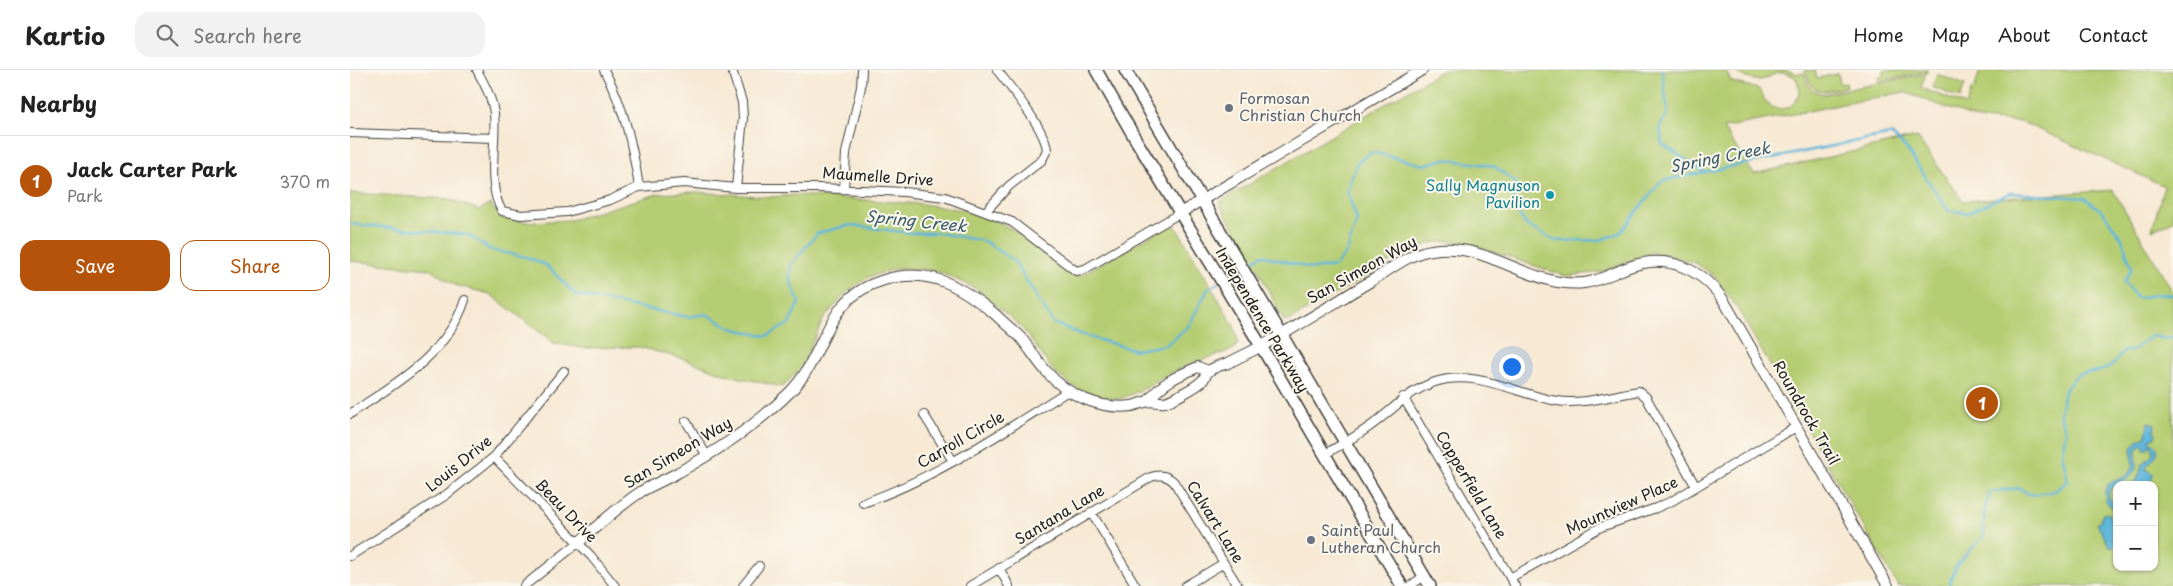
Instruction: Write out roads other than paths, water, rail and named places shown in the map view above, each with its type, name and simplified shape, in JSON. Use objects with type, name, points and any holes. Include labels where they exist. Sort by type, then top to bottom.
[{"type":"main road","name":"Independence Parkway","points":[[1096,70],[1402,586]]},
{"type":"main road","name":"Independence Parkway","points":[[1125,70],[1427,581]]},
{"type":"street","points":[[350,133],[494,138],[492,104],[477,70]]},
{"type":"street","points":[[604,70],[613,87],[633,148],[639,187]]},
{"type":"street","points":[[732,70],[742,102],[743,118],[736,188]]},
{"type":"street","points":[[844,189],[846,153],[861,87],[862,70]]},
{"type":"street","points":[[986,211],[1010,186],[1042,160],[1047,150],[1043,136],[1016,94],[997,70]]},
{"type":"street","name":"Maumelle Drive","points":[[494,138],[495,197],[502,211],[521,215],[567,212],[610,200],[639,187],[684,183],[736,188],[844,189],[931,195],[961,202],[1012,222],[1076,271],[1085,269],[1422,70]]},
{"type":"street","name":"San Simeon Way","points":[[524,586],[643,490],[733,440],[790,392],[806,372],[835,314],[850,298],[861,290],[887,279],[920,276],[955,285],[975,298],[1016,332],[1044,370],[1068,391],[1102,404],[1130,406],[1148,401],[1164,402],[1202,381],[1208,371],[1261,346],[1403,261],[1430,250],[1457,249],[1471,252],[1554,282],[1566,283],[1586,283],[1603,279],[1642,263],[1668,262],[1685,268]]},
{"type":"street","name":"Roundrock Trail","points":[[1685,268],[1705,278],[1714,287],[1888,586]]},
{"type":"street","points":[[350,414],[404,378],[433,353],[455,325],[465,300]]},
{"type":"street","name":"San Simeon Way","points":[[1148,401],[1160,386],[1178,376],[1198,367],[1208,371]]},
{"type":"street","name":"Louis Drive","points":[[350,556],[446,495],[494,457],[564,371]]},
{"type":"street","points":[[1325,454],[1383,417],[1404,397],[1416,389],[1436,382],[1464,378],[1478,379],[1520,393],[1558,401],[1604,399],[1639,391],[1646,397],[1696,487]]},
{"type":"street","name":"Carroll Circle","points":[[863,503],[898,490],[954,461],[1068,391]]},
{"type":"street","name":"Copperfield Lane","points":[[1404,397],[1515,586]]},
{"type":"street","points":[[924,415],[954,461]]},
{"type":"street","points":[[686,421],[706,456]]},
{"type":"street","name":"Mountview Place","points":[[1510,578],[1601,527],[1656,508],[1696,487],[1796,427]]},
{"type":"street","name":"Beau Drive","points":[[494,457],[578,543],[615,586]]},
{"type":"street","name":"Santana Lane","points":[[970,586],[1151,477],[1166,476]]},
{"type":"street","name":"Calvart Lane","points":[[1166,476],[1174,482],[1238,586]]},
{"type":"street","points":[[1092,512],[1136,586]]},
{"type":"street","points":[[1185,586],[1224,563]]},
{"type":"street","points":[[743,586],[759,566]]},
{"type":"street","points":[[999,568],[1010,586]]},
{"type":"street","points":[[1410,586],[1427,581]]},
{"type":"water","points":[[2149,422],[2155,424],[2155,437],[2149,440],[2157,447],[2157,454],[2146,467],[2147,471],[2153,473],[2151,481],[2136,481],[2142,465],[2153,454],[2151,445],[2144,449],[2143,443],[2136,449],[2137,463],[2131,476],[2123,481],[2114,481],[2122,478],[2130,471],[2133,463],[2132,448],[2138,440],[2145,437]]},
{"type":"water","points":[[2112,482],[2113,487],[2109,493],[2109,498],[2113,503],[2113,507],[2106,501],[2105,493],[2106,488]]},
{"type":"water","points":[[2109,514],[2111,520],[2113,520],[2113,546],[2110,547],[2097,524],[2100,522],[2102,515]]},
{"type":"waterway","points":[[1662,70],[1668,113],[1660,127],[1662,144],[1704,172]]},
{"type":"waterway","name":"Spring Creek","points":[[1246,265],[1262,255],[1313,269],[1335,266],[1347,252],[1357,220],[1347,190],[1357,163],[1372,152],[1424,165],[1444,159],[1494,166],[1516,183],[1513,206],[1527,226],[1556,241],[1600,240],[1620,233],[1661,181],[1891,134],[1906,148],[1948,210],[1967,213],[2010,193],[2085,198],[2103,212],[2122,239],[2132,269],[2124,282],[2137,298],[2161,294],[2173,295]]},
{"type":"waterway","name":"Spring Creek","points":[[350,224],[468,235],[491,250],[526,257],[546,265],[576,295],[688,317],[706,314],[734,329],[767,336],[789,324],[799,302],[790,280],[790,265],[818,233],[850,225],[911,233],[938,233],[984,241],[1014,261],[1053,323],[1089,337],[1136,350],[1166,345],[1188,327],[1208,289],[1218,283]]},
{"type":"waterway","name":"Spring Creek","points":[[1224,278],[1239,269]]},
{"type":"waterway","points":[[1949,586],[1958,564],[1984,536],[1984,512],[1990,492],[2019,488],[2031,495],[2055,491],[2068,481],[2062,453],[2066,432],[2060,415],[2064,390],[2077,375],[2103,370],[2115,363],[2123,351],[2132,351],[2151,336],[2167,339],[2173,336]]},
{"type":"place","name":"Formosan Christian Church","points":[[1229,108]]},
{"type":"place","name":"Sally Magnuson Pavilion","points":[[1550,195]]},
{"type":"place","name":"Jack Carter Park","points":[[1982,403]]},
{"type":"place","name":"Saint Paul Lutheran Church","points":[[1311,540]]}]
